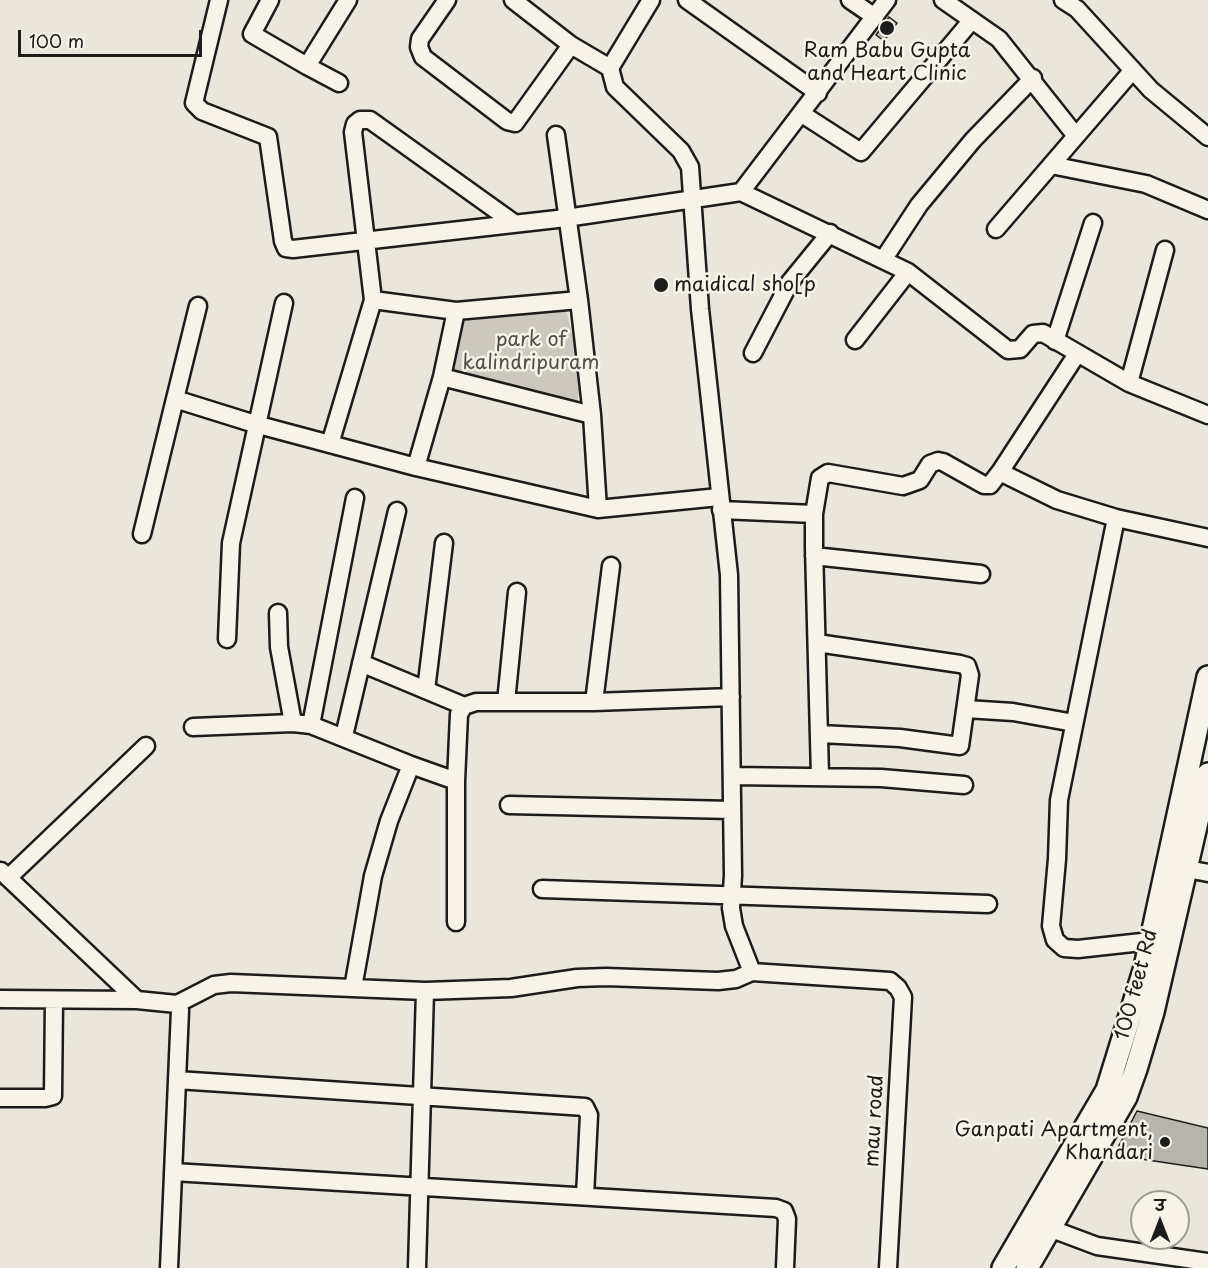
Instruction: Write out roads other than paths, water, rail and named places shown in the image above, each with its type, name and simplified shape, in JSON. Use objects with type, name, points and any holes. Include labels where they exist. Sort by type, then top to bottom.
[{"type":"main road","name":"100 feet Rd","points":[[1003,1268],[1107,1090],[1151,941],[1208,678]]},
{"type":"main road","points":[[1027,1268],[1126,1097],[1153,1012],[1208,774]]},
{"type":"street","points":[[219,0],[194,103],[202,111],[268,137],[286,248],[566,218],[741,192],[908,272],[1008,350],[1020,349],[1037,332],[1129,383],[1208,415]]},
{"type":"street","points":[[270,0],[252,34],[339,83]]},
{"type":"street","points":[[307,66],[348,0]]},
{"type":"street","points":[[0,999],[137,1000],[177,1004],[214,985],[231,983],[425,991],[511,988],[587,977],[718,981],[736,979],[752,972],[734,926],[729,575],[700,309],[690,167],[681,151],[615,87],[610,68],[571,45],[513,0]]},
{"type":"street","points":[[610,68],[651,0]]},
{"type":"street","points":[[687,0],[818,93]]},
{"type":"street","points":[[850,0],[874,17]]},
{"type":"street","points":[[741,192],[887,0]]},
{"type":"street","points":[[943,0],[999,39],[1033,78],[1076,136]]},
{"type":"street","points":[[1063,0],[1077,9],[1151,90],[1208,137]]},
{"type":"street","points":[[443,1],[420,39],[419,47],[423,57],[507,121],[515,123],[520,118],[571,45]]},
{"type":"street","points":[[802,114],[861,152],[972,20]]},
{"type":"street","points":[[996,229],[1133,70]]},
{"type":"street","points":[[883,260],[919,205],[973,140],[1033,78]]},
{"type":"street","points":[[330,444],[373,300],[352,132],[355,124],[360,120],[370,120],[514,223]]},
{"type":"street","points":[[556,135],[592,415],[598,509]]},
{"type":"street","points":[[1050,165],[1146,184],[1208,210]]},
{"type":"street","points":[[1054,341],[1092,223]]},
{"type":"street","points":[[753,352],[790,282],[830,233]]},
{"type":"street","points":[[1129,383],[1165,250]]},
{"type":"street","points":[[855,340],[908,272]]},
{"type":"street","points":[[373,300],[456,311],[579,300]]},
{"type":"street","points":[[227,639],[231,543],[255,424],[284,303]]},
{"type":"street","points":[[142,534],[198,306]]},
{"type":"street","points":[[416,467],[442,377],[456,311]]},
{"type":"street","points":[[820,776],[814,514],[820,478],[828,473],[903,486],[920,480],[930,464],[938,461],[984,485],[990,485],[1077,354]]},
{"type":"street","points":[[442,377],[592,415]]},
{"type":"street","points":[[176,399],[255,424],[416,467],[598,509],[720,503],[814,514]]},
{"type":"street","points":[[1000,472],[1057,500],[1116,518],[1208,538]]},
{"type":"street","points":[[311,725],[355,498]]},
{"type":"street","points":[[344,736],[398,511]]},
{"type":"street","points":[[1116,518],[1059,800],[1051,926],[1054,940],[1064,948],[1078,949],[1151,941]]},
{"type":"street","points":[[426,690],[444,543]]},
{"type":"street","points":[[814,555],[981,574]]},
{"type":"street","points":[[594,702],[611,566]]},
{"type":"street","points":[[506,702],[517,592]]},
{"type":"street","points":[[278,613],[279,647],[293,723]]},
{"type":"street","points":[[817,643],[968,666],[970,675],[962,742],[955,747],[900,738],[820,734]]},
{"type":"street","points":[[361,663],[464,706]]},
{"type":"street","points":[[456,922],[456,781],[459,714],[464,706],[476,702],[594,702],[731,697]]},
{"type":"street","points":[[966,710],[1013,712],[1074,723]]},
{"type":"street","points":[[193,727],[293,723],[311,725],[456,781]]},
{"type":"street","points":[[137,1000],[4,874],[146,746]]},
{"type":"street","points":[[353,988],[373,876],[389,821],[411,765]]},
{"type":"street","points":[[732,776],[820,776],[964,785]]},
{"type":"street","points":[[509,805],[732,810]]},
{"type":"street","points":[[1187,868],[1208,873]]},
{"type":"street","points":[[542,889],[988,904]]},
{"type":"street","name":"mau road","points":[[752,972],[890,981],[903,997],[888,1268]]},
{"type":"street","points":[[417,1268],[425,991]]},
{"type":"street","points":[[0,1098],[53,1096],[54,1000]]},
{"type":"street","points":[[169,1268],[180,1010],[177,1004]]},
{"type":"street","points":[[177,1080],[585,1107],[589,1115],[585,1196]]},
{"type":"street","points":[[173,1172],[776,1208],[784,1211],[787,1219],[784,1268]]},
{"type":"street","points":[[1049,1228],[1096,1246],[1208,1262]]},
{"type":"place","name":"Ram Babu Gupta and Heart Clinic","points":[[887,28]]},
{"type":"place","name":"maidical sho[p","points":[[661,285]]},
{"type":"place","name":"Ganpati Apartment, Khandari","points":[[1165,1142]]},
{"type":"park label","name":"park of kalindripuram","points":[[531,352]]}]
